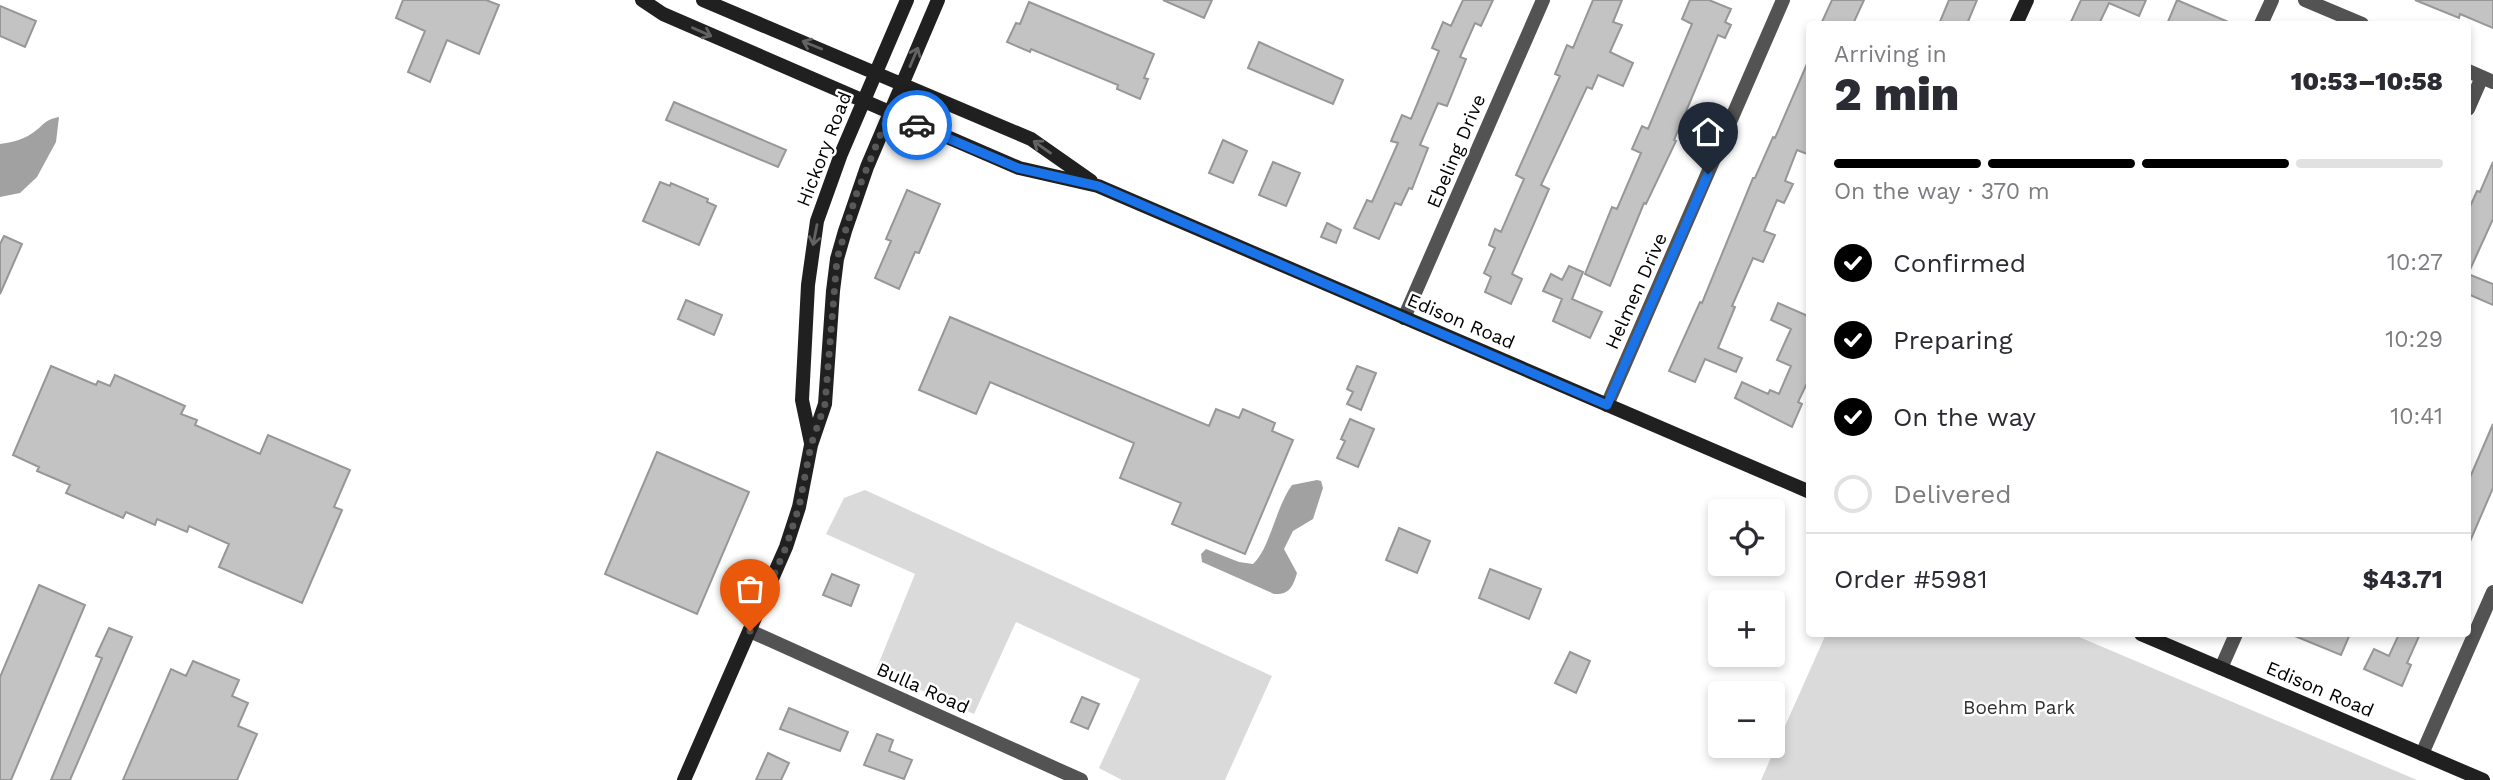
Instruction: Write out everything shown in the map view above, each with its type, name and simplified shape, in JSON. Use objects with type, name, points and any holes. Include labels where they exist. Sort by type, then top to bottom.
[{"type":"main road","name":"Edison Road","points":[[642,0],[663,14],[889,114],[1018,168],[1098,186],[1806,490]]},
{"type":"main road","name":"Edison Road","points":[[703,0],[1031,139],[1098,186]]},
{"type":"main road","name":"Hickory Road","points":[[811,445],[802,400],[811,252],[828,187],[907,0]]},
{"type":"main road","name":"Hickory Road","points":[[684,780],[786,547],[799,507],[811,445],[825,404],[837,259],[856,195],[938,0]]},
{"type":"main road","points":[[2017,21],[2026,0]]},
{"type":"main road","name":"Edison Road","points":[[2148,637],[2483,780]]},
{"type":"street","name":"Ebeling Drive","points":[[1405,318],[1543,0]]},
{"type":"street","name":"Helmen Drive","points":[[1607,405],[1783,0]]},
{"type":"street","points":[[2262,21],[2272,0]]},
{"type":"street","points":[[2305,0],[2355,21]]},
{"type":"street","points":[[2471,104],[2487,79]]},
{"type":"street","points":[[2422,754],[2493,592]]},
{"type":"street","name":"Bulla Road","points":[[750,631],[1081,780]]},
{"type":"street","points":[[2221,668],[2235,637]]},
{"type":"green space","points":[[865,490],[1272,676],[1225,780],[1122,780],[1099,768],[1140,679],[1016,622],[974,714],[876,670],[915,574],[826,534],[844,498]]},
{"type":"green space","name":"Boehm Park","points":[[1825,637],[2079,637],[2417,780],[1761,780],[1771,758],[1785,758],[1785,726]]},
{"type":"shaded area","points":[[59,117],[56,142],[37,177],[20,193],[0,197],[0,144],[26,137],[47,121]]},
{"type":"shaded area","points":[[1321,481],[1323,488],[1313,519],[1293,531],[1284,549],[1297,573],[1287,591],[1274,594],[1202,562],[1201,554],[1206,549],[1239,562],[1253,564],[1264,548],[1292,485]]},
{"type":"building","points":[[403,0],[486,0],[499,5],[479,54],[447,40],[430,82],[408,72],[425,31],[396,18]]},
{"type":"building","points":[[1163,0],[1212,0],[1204,18]]},
{"type":"building","points":[[1463,0],[1493,0],[1481,26],[1475,23],[1460,57],[1466,59],[1447,106],[1438,103],[1420,145],[1428,148],[1412,189],[1409,188],[1401,205],[1395,203],[1379,239],[1354,228],[1367,200],[1372,202],[1398,143],[1391,141],[1402,115],[1411,119],[1439,51],[1432,48],[1443,22],[1451,26]]},
{"type":"building","points":[[1593,0],[1622,0],[1613,22],[1622,25],[1610,52],[1633,63],[1623,86],[1598,75],[1592,89],[1587,87],[1541,185],[1549,189],[1512,274],[1522,279],[1511,304],[1485,292],[1491,277],[1484,273],[1495,248],[1489,245],[1495,229],[1501,232],[1524,179],[1516,175],[1560,76],[1555,74],[1567,45],[1573,48]]},
{"type":"building","points":[[1690,0],[1709,0],[1731,9],[1725,22],[1731,25],[1725,38],[1718,35],[1674,140],[1676,141],[1646,204],[1644,203],[1610,286],[1585,274],[1612,207],[1617,209],[1641,153],[1632,149],[1642,126],[1648,129],[1692,24],[1682,19]]},
{"type":"building","points":[[1832,0],[1864,0],[1854,21],[1822,21]]},
{"type":"building","points":[[1949,0],[1977,0],[1968,21],[1940,21]]},
{"type":"building","points":[[2081,0],[2146,0],[2139,16],[2109,3],[2100,21],[2071,21]]},
{"type":"building","points":[[2177,0],[2226,21],[2168,21]]},
{"type":"building","points":[[2415,0],[2493,0],[2493,28],[2460,14],[2459,18]]},
{"type":"building","points":[[1029,2],[1154,54],[1144,78],[1148,79],[1140,99],[1117,89],[1118,85],[1031,49],[1030,52],[1007,42],[1016,23],[1020,24]]},
{"type":"building","points":[[0,6],[36,21],[25,47],[0,36]]},
{"type":"building","points":[[1259,42],[1343,80],[1333,104],[1248,68]]},
{"type":"building","points":[[1806,66],[1806,153],[1797,150],[1785,181],[1793,184],[1784,203],[1777,200],[1764,231],[1775,235],[1763,262],[1753,258],[1732,306],[1735,307],[1718,348],[1742,358],[1736,372],[1705,359],[1695,382],[1669,371],[1700,302],[1702,303],[1753,178],[1773,137],[1775,138]]},
{"type":"building","points":[[674,102],[786,150],[778,167],[666,120]]},
{"type":"building","points":[[1223,140],[1247,151],[1233,183],[1209,173]]},
{"type":"building","points":[[1273,162],[1300,173],[1286,206],[1259,195]]},
{"type":"building","points":[[2493,162],[2493,219],[2471,267],[2471,204],[2477,191],[2480,192]]},
{"type":"building","points":[[660,182],[670,186],[671,183],[708,199],[707,202],[716,206],[699,245],[643,221]]},
{"type":"building","points":[[907,190],[940,204],[919,253],[915,252],[899,289],[875,278],[891,241],[886,239]]},
{"type":"building","points":[[1327,223],[1341,230],[1336,243],[1321,237]]},
{"type":"building","points":[[4,236],[22,244],[0,294],[0,244]]},
{"type":"building","points":[[1569,266],[1583,272],[1572,299],[1602,312],[1590,338],[1553,321],[1562,299],[1543,291],[1551,274],[1562,280]]},
{"type":"building","points":[[2471,275],[2493,284],[2493,305],[2471,295]]},
{"type":"building","points":[[686,300],[722,315],[714,335],[678,319]]},
{"type":"building","points":[[1778,303],[1806,315],[1806,385],[1798,402],[1802,404],[1792,427],[1735,398],[1742,382],[1768,394],[1770,390],[1779,394],[1791,366],[1777,360],[1791,329],[1771,320]]},
{"type":"building","points":[[950,317],[1209,426],[1216,409],[1239,418],[1243,409],[1275,423],[1272,431],[1293,440],[1245,554],[1172,524],[1181,503],[1120,478],[1134,443],[990,382],[976,414],[919,390]]},
{"type":"building","points":[[51,366],[96,385],[98,381],[110,386],[115,375],[185,406],[181,414],[197,420],[195,425],[260,454],[268,435],[350,470],[334,507],[342,510],[302,603],[219,567],[229,544],[189,526],[187,532],[157,519],[155,525],[126,512],[123,518],[66,493],[70,485],[37,471],[39,467],[13,455]]},
{"type":"building","points":[[1357,366],[1376,373],[1361,410],[1347,404],[1353,392],[1347,389]]},
{"type":"building","points":[[1350,419],[1374,429],[1358,467],[1337,458],[1345,441],[1341,439]]},
{"type":"building","points":[[2493,424],[2493,488],[2471,539],[2471,475]]},
{"type":"building","points":[[657,452],[749,492],[697,614],[605,574]]},
{"type":"building","points":[[1399,528],[1430,541],[1417,573],[1386,560]]},
{"type":"building","points":[[1490,569],[1541,589],[1529,619],[1479,598]]},
{"type":"building","points":[[832,574],[859,585],[851,606],[823,595]]},
{"type":"building","points":[[39,585],[85,605],[11,780],[0,780],[0,677]]},
{"type":"building","points":[[109,628],[132,637],[70,780],[51,780],[102,658],[96,656]]},
{"type":"building","points":[[2297,637],[2349,637],[2341,655]]},
{"type":"building","points":[[2398,637],[2419,637],[2407,663],[2411,665],[2402,686],[2364,669],[2374,649],[2389,656]]},
{"type":"building","points":[[1570,652],[1590,661],[1576,693],[1555,683]]},
{"type":"building","points":[[193,661],[239,680],[232,696],[248,703],[238,726],[257,734],[237,780],[123,780],[171,669],[186,676]]},
{"type":"building","points":[[1082,697],[1099,704],[1088,729],[1071,722]]},
{"type":"building","points":[[789,708],[848,732],[840,751],[780,729]]},
{"type":"building","points":[[877,734],[893,740],[889,751],[912,760],[904,779],[864,765]]},
{"type":"building","points":[[768,753],[789,763],[781,780],[756,780]]},
{"type":"way so far","points":[[750,631],[786,547],[799,507],[811,445],[825,404],[837,259],[856,195],[889,114],[917,125]]},
{"type":"route","points":[[917,125],[1018,168],[1098,186],[1607,405],[1708,174]]}]
